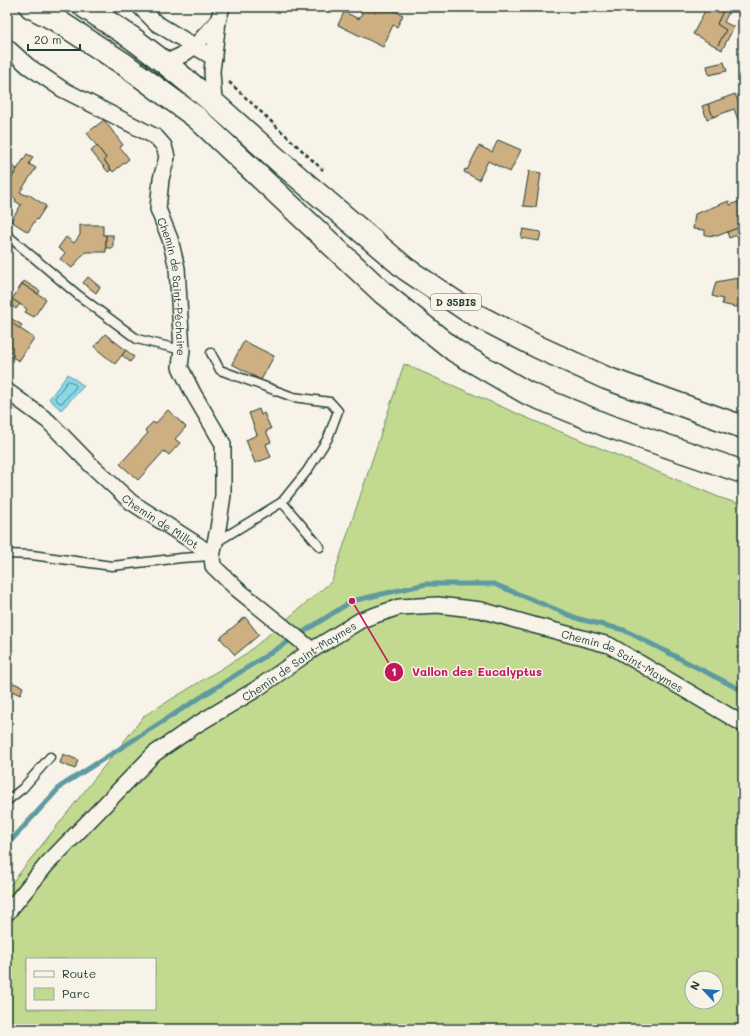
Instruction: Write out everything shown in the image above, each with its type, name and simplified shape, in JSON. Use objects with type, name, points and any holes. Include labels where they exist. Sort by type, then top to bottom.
[{"type":"main road","points":[[31,7],[56,20],[124,64],[197,118],[383,293],[455,351],[527,393],[608,426],[743,472]]},
{"type":"main road","name":"D 35BIS","points":[[85,7],[132,38],[166,63],[214,103],[278,161],[406,269],[470,312],[538,347],[606,378],[743,427]]},
{"type":"street","points":[[140,7],[156,22],[195,46],[213,65]]},
{"type":"street","points":[[166,63],[195,46],[220,14]]},
{"type":"street","points":[[214,103],[213,65],[220,14]]},
{"type":"street","name":"Chemin de Saint-Péchaire","points":[[7,48],[28,66],[62,89],[156,137],[164,146],[167,157],[161,179],[158,210],[170,239],[177,268],[182,350],[180,367],[193,393],[223,444],[223,495],[213,550]]},
{"type":"street","name":"Chemin de Millot","points":[[7,391],[48,421],[90,464],[131,502],[198,545],[213,550],[213,566],[232,585],[306,646]]},
{"type":"street","name":"Chemin de Saint-Maymes","points":[[7,913],[47,864],[154,754],[196,725],[255,690],[306,646],[362,620],[399,607],[438,605],[481,610],[609,645],[743,724]]},
{"type":"lane","points":[[7,235],[78,294],[137,339],[182,350]]},
{"type":"lane","points":[[7,554],[32,555],[112,566],[181,558],[213,550],[282,502],[307,471],[328,438],[338,411],[330,402],[294,397],[220,370],[211,353]]},
{"type":"lane","points":[[282,502],[320,547]]},
{"type":"lane","points":[[7,801],[23,788],[50,757]]},
{"type":"path","points":[[213,65],[222,76],[327,174]]},
{"type":"green space","points":[[404,364],[532,420],[721,498],[743,505],[743,1029],[7,1029],[7,889],[144,716],[247,653],[332,581]]},
{"type":"water","points":[[68,374],[84,386],[61,410],[49,399]]},
{"type":"building","points":[[362,7],[386,7],[403,15],[397,27],[393,25],[383,47],[338,25],[344,12],[359,19],[362,13],[360,12]]},
{"type":"building","points":[[707,7],[720,7],[724,9],[717,24],[726,30],[717,47],[693,34]]},
{"type":"building","points":[[724,9],[729,12],[724,22],[734,27],[722,50],[717,47],[726,30],[717,24]]},
{"type":"building","points":[[724,62],[727,71],[709,75],[707,66]]},
{"type":"building","points":[[735,94],[739,104],[743,102],[743,133],[734,109],[713,117],[708,104]]},
{"type":"building","points":[[708,104],[713,117],[707,119],[702,106]]},
{"type":"building","points":[[104,120],[123,145],[120,147],[129,159],[113,172],[104,160],[106,158],[87,133]]},
{"type":"building","points":[[498,140],[521,150],[510,172],[488,161],[479,180],[464,172],[465,169],[467,170],[479,146],[492,152]]},
{"type":"building","points":[[97,146],[106,158],[104,160],[111,170],[108,172],[91,151]]},
{"type":"building","points":[[27,154],[33,157],[29,164],[36,168],[20,192],[27,196],[28,194],[46,206],[28,232],[11,221],[21,205],[15,201],[16,199],[7,193],[7,185]]},
{"type":"building","points":[[7,163],[17,169],[9,182],[7,181]]},
{"type":"building","points":[[529,171],[541,173],[536,207],[523,206]]},
{"type":"building","points":[[743,200],[743,226],[717,236],[705,235],[705,230],[693,229],[695,214],[729,201],[730,205]]},
{"type":"building","points":[[80,225],[103,225],[103,235],[106,235],[106,252],[85,252],[72,268],[60,259],[65,253],[58,248],[66,237],[74,243],[80,235]]},
{"type":"building","points":[[743,226],[743,233],[729,238],[727,232]]},
{"type":"building","points":[[523,229],[541,232],[539,241],[521,238]]},
{"type":"building","points":[[106,235],[113,235],[113,248],[106,248]]},
{"type":"building","points":[[88,277],[100,287],[96,293],[83,283]]},
{"type":"building","points":[[743,277],[743,306],[735,307],[722,304],[723,299],[712,296],[716,282]]},
{"type":"building","points":[[24,281],[40,291],[38,294],[22,284]]},
{"type":"building","points":[[22,284],[46,299],[34,317],[25,312],[27,309],[12,299]]},
{"type":"building","points":[[12,299],[20,304],[16,309],[9,304]]},
{"type":"building","points":[[12,319],[22,325],[19,329],[10,322]]},
{"type":"building","points":[[10,322],[34,338],[19,361],[12,357],[14,355],[7,350],[7,327]]},
{"type":"building","points":[[105,334],[126,350],[115,364],[94,347]]},
{"type":"building","points":[[244,341],[274,356],[261,380],[232,364]]},
{"type":"building","points":[[126,350],[134,357],[130,362],[122,355]]},
{"type":"building","points":[[259,409],[261,415],[264,413],[271,429],[266,431],[271,442],[266,444],[271,457],[255,463],[246,440],[257,435],[249,413]]},
{"type":"building","points":[[168,410],[186,427],[175,439],[180,443],[169,455],[164,451],[138,480],[120,464],[148,433],[145,430],[153,422],[155,424]]},
{"type":"building","points":[[245,617],[259,635],[235,655],[220,638]]},
{"type":"building","points":[[11,682],[23,687],[20,695],[8,689]]},
{"type":"building","points":[[63,754],[78,760],[75,769],[60,763]]},
{"type":"waterway","points":[[7,845],[61,786],[352,601],[426,584],[494,584],[579,619],[624,630],[743,691]]},
{"type":"place","name":"Vallon des Eucalyptus","points":[[352,601]]}]
